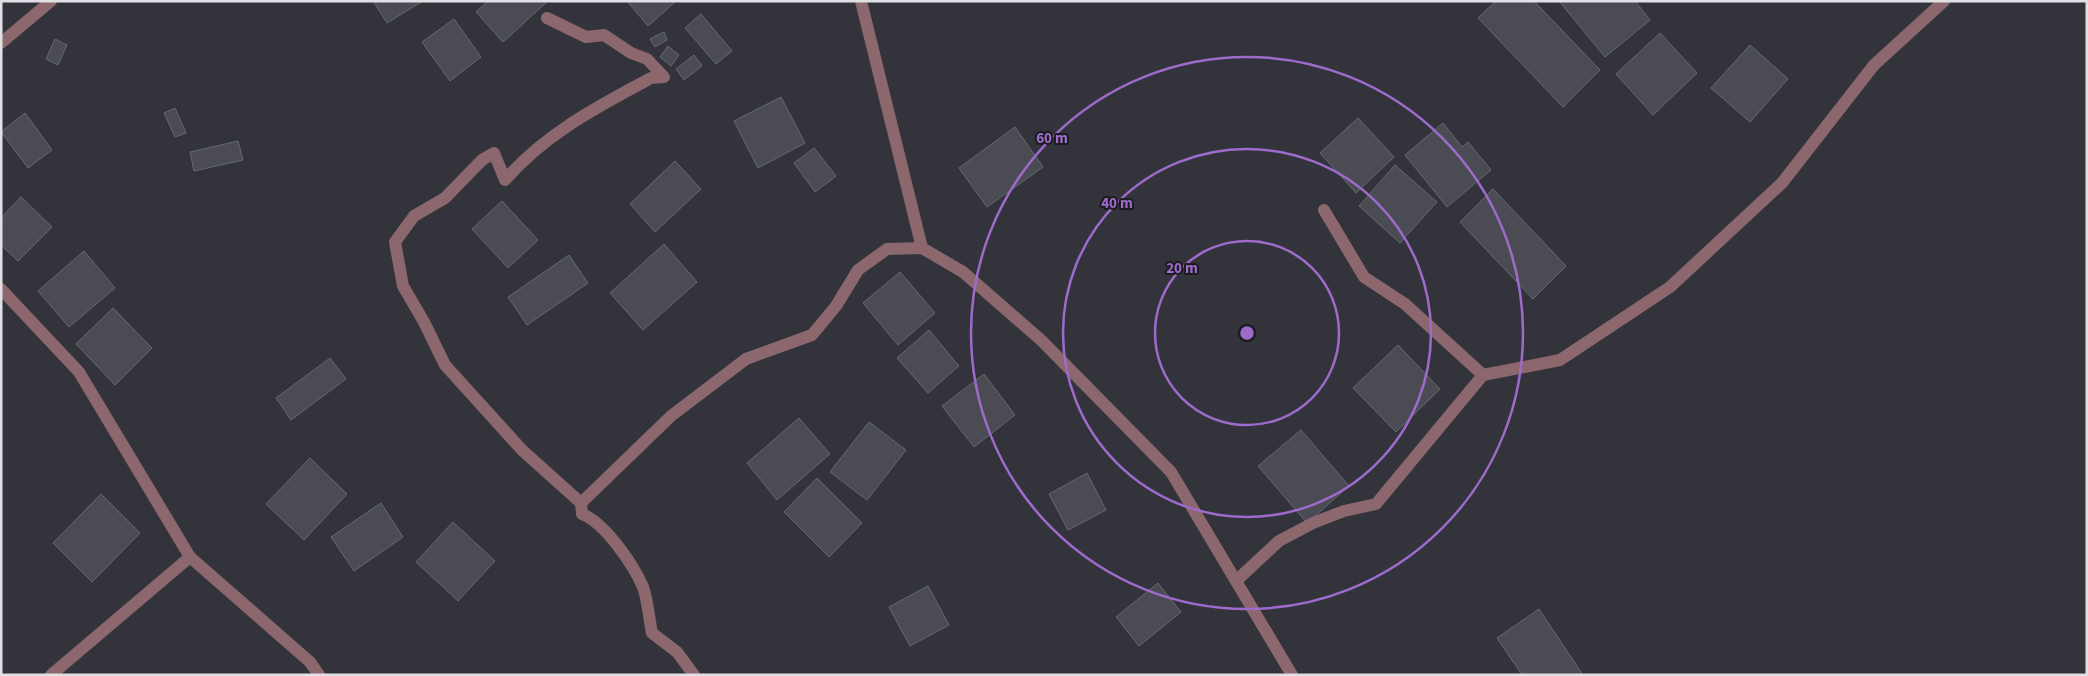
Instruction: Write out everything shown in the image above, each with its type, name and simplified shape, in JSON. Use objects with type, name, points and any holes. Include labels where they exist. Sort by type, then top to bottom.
[{"type":"street","points":[[1,43],[51,1]]},
{"type":"street","points":[[862,1],[922,248]]},
{"type":"street","points":[[1237,580],[1279,541],[1313,522],[1344,511],[1376,504],[1483,375],[1560,360],[1670,287],[1782,183],[1874,65],[1944,1]]},
{"type":"street","points":[[547,18],[586,37],[604,35],[631,54],[647,59],[664,76],[651,78],[573,121],[525,157],[505,180],[494,153],[482,160],[445,198],[414,216],[395,242],[403,286],[424,322],[445,365],[522,450],[581,504],[582,514],[594,519],[613,539],[643,588],[652,633],[677,652],[694,675]]},
{"type":"street","points":[[1324,210],[1364,277],[1405,304],[1483,375]]},
{"type":"street","points":[[581,504],[671,416],[746,359],[812,335],[836,306],[858,270],[886,248],[922,248],[963,272],[1041,340],[1171,472],[1292,675]]},
{"type":"street","points":[[1,289],[79,372],[190,557],[310,662],[319,675]]},
{"type":"street","points":[[51,675],[190,557]]},
{"type":"building","points":[[373,1],[423,1],[387,23]]},
{"type":"building","points":[[488,1],[548,1],[503,42],[476,12]]},
{"type":"building","points":[[627,1],[676,1],[648,26]]},
{"type":"building","points":[[1496,1],[1534,1],[1600,70],[1563,107],[1478,18]]},
{"type":"building","points":[[1559,1],[1635,1],[1650,20],[1605,57]]},
{"type":"building","points":[[701,14],[732,51],[716,64],[685,28]]},
{"type":"building","points":[[454,19],[481,57],[450,81],[422,42]]},
{"type":"building","points":[[664,32],[667,40],[655,47],[650,39]]},
{"type":"building","points":[[1660,33],[1697,73],[1653,115],[1616,74]]},
{"type":"building","points":[[55,39],[67,45],[58,65],[46,59]]},
{"type":"building","points":[[1750,45],[1788,79],[1750,122],[1711,88]]},
{"type":"building","points":[[668,46],[679,55],[671,66],[660,57]]},
{"type":"building","points":[[694,55],[702,66],[684,80],[676,69]]},
{"type":"building","points":[[781,97],[805,143],[758,168],[734,121]]},
{"type":"building","points":[[175,108],[186,133],[175,137],[164,113]]},
{"type":"building","points":[[25,113],[52,150],[28,168],[1,132]]},
{"type":"building","points":[[1358,118],[1394,157],[1356,193],[1320,153]]},
{"type":"building","points":[[1443,123],[1462,147],[1468,142],[1491,170],[1447,207],[1405,155]]},
{"type":"building","points":[[1015,127],[1043,167],[987,207],[959,168]]},
{"type":"building","points":[[238,141],[243,160],[194,171],[190,152]]},
{"type":"building","points":[[814,148],[836,176],[815,192],[794,163]]},
{"type":"building","points":[[675,161],[701,189],[655,232],[630,204]]},
{"type":"building","points":[[1395,165],[1437,202],[1400,243],[1359,206]]},
{"type":"building","points":[[1493,189],[1566,266],[1533,299],[1460,222]]},
{"type":"building","points":[[21,197],[52,227],[18,261],[1,245],[1,218]]},
{"type":"building","points":[[502,201],[538,240],[508,268],[472,229]]},
{"type":"building","points":[[664,244],[697,282],[643,330],[610,293]]},
{"type":"building","points":[[84,251],[115,288],[69,327],[38,291]]},
{"type":"building","points":[[569,255],[588,283],[527,325],[508,297]]},
{"type":"building","points":[[900,272],[935,313],[898,345],[863,303]]},
{"type":"building","points":[[113,308],[152,348],[115,385],[76,344]]},
{"type":"building","points":[[929,330],[959,366],[928,393],[897,358]]},
{"type":"building","points":[[1398,345],[1440,389],[1396,432],[1353,388]]},
{"type":"building","points":[[330,358],[346,379],[291,420],[276,398]]},
{"type":"building","points":[[984,374],[1015,415],[974,447],[942,406]]},
{"type":"building","points":[[799,418],[830,454],[777,500],[747,463]]},
{"type":"building","points":[[869,422],[906,450],[867,500],[830,472]]},
{"type":"building","points":[[1301,430],[1349,486],[1307,523],[1258,466]]},
{"type":"building","points":[[310,458],[347,494],[304,540],[266,504]]},
{"type":"building","points":[[1087,473],[1106,510],[1068,530],[1049,494]]},
{"type":"building","points":[[817,478],[862,523],[829,557],[784,512]]},
{"type":"building","points":[[101,494],[140,533],[92,582],[53,543]]},
{"type":"building","points":[[381,503],[403,537],[354,571],[331,537]]},
{"type":"building","points":[[453,522],[495,561],[458,601],[416,562]]},
{"type":"building","points":[[1158,583],[1181,612],[1139,646],[1116,617]]},
{"type":"building","points":[[928,586],[949,625],[910,646],[889,607]]},
{"type":"building","points":[[1539,609],[1583,675],[1522,675],[1497,638]]}]
